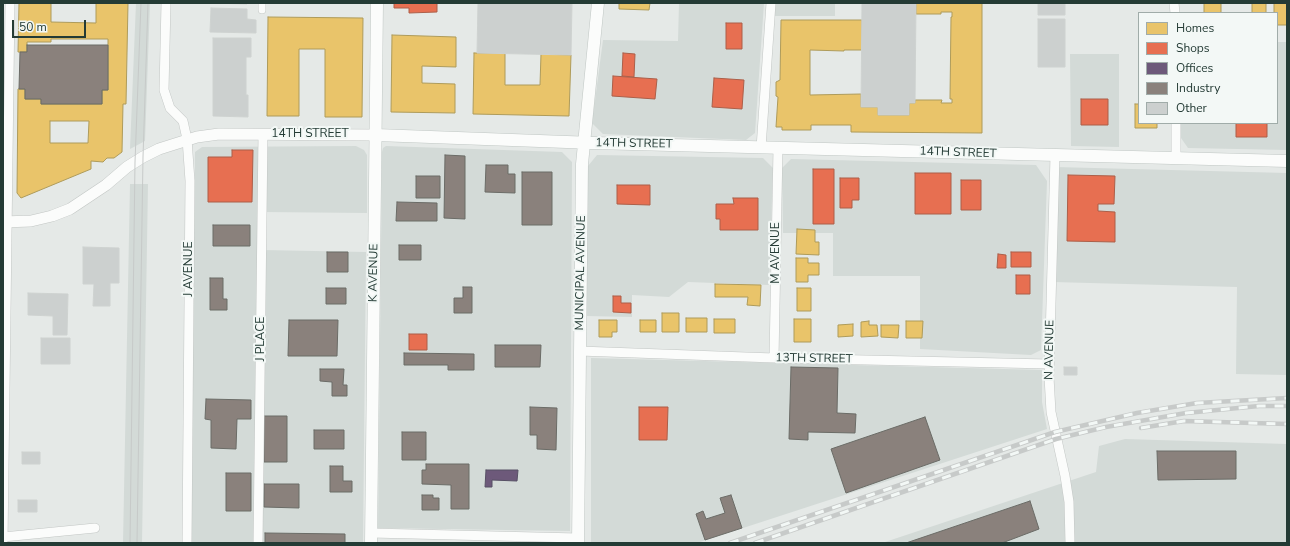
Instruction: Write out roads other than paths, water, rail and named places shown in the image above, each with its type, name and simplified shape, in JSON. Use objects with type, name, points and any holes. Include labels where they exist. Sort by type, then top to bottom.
[{"type":"main road","name":"K AVENUE","points":[[371,538],[378,3]]},
{"type":"main road","name":"MUNICIPAL AVENUE","points":[[578,541],[579,351],[584,143],[598,3]]},
{"type":"main road","name":"14TH STREET","points":[[376,134],[584,143],[1287,161]]},
{"type":"street","points":[[3,543],[5,222],[10,3]]},
{"type":"street","name":"J AVENUE","points":[[166,3],[164,90],[170,108],[183,121],[187,139],[190,189],[187,543]]},
{"type":"street","points":[[761,148],[771,3]]},
{"type":"street","points":[[1176,124],[1176,158]]},
{"type":"street","name":"J PLACE","points":[[258,543],[263,134]]},
{"type":"street","name":"14TH STREET","points":[[5,222],[31,221],[52,216],[70,209],[106,185],[127,167],[143,157],[187,139],[207,135],[376,134]]},
{"type":"street","name":"M AVENUE","points":[[774,358],[778,148]]},
{"type":"street","name":"N AVENUE","points":[[1055,155],[1049,364],[1051,412],[1069,502],[1070,543]]},
{"type":"street","name":"13TH STREET","points":[[579,351],[774,358],[1049,364]]},
{"type":"street","points":[[3,537],[95,528]]},
{"type":"street","points":[[371,538],[578,541]]},
{"type":"tram line","points":[[130,543],[135,162],[141,3]]},
{"type":"tram line","points":[[137,543],[143,157],[148,3]]},
{"type":"railway","points":[[730,543],[1055,432],[1137,413],[1197,403],[1287,398]]},
{"type":"railway","points":[[755,543],[1056,439],[1106,427],[1186,413],[1259,406],[1287,406]]},
{"type":"railway","points":[[1141,428],[1184,421],[1287,424]]}]
